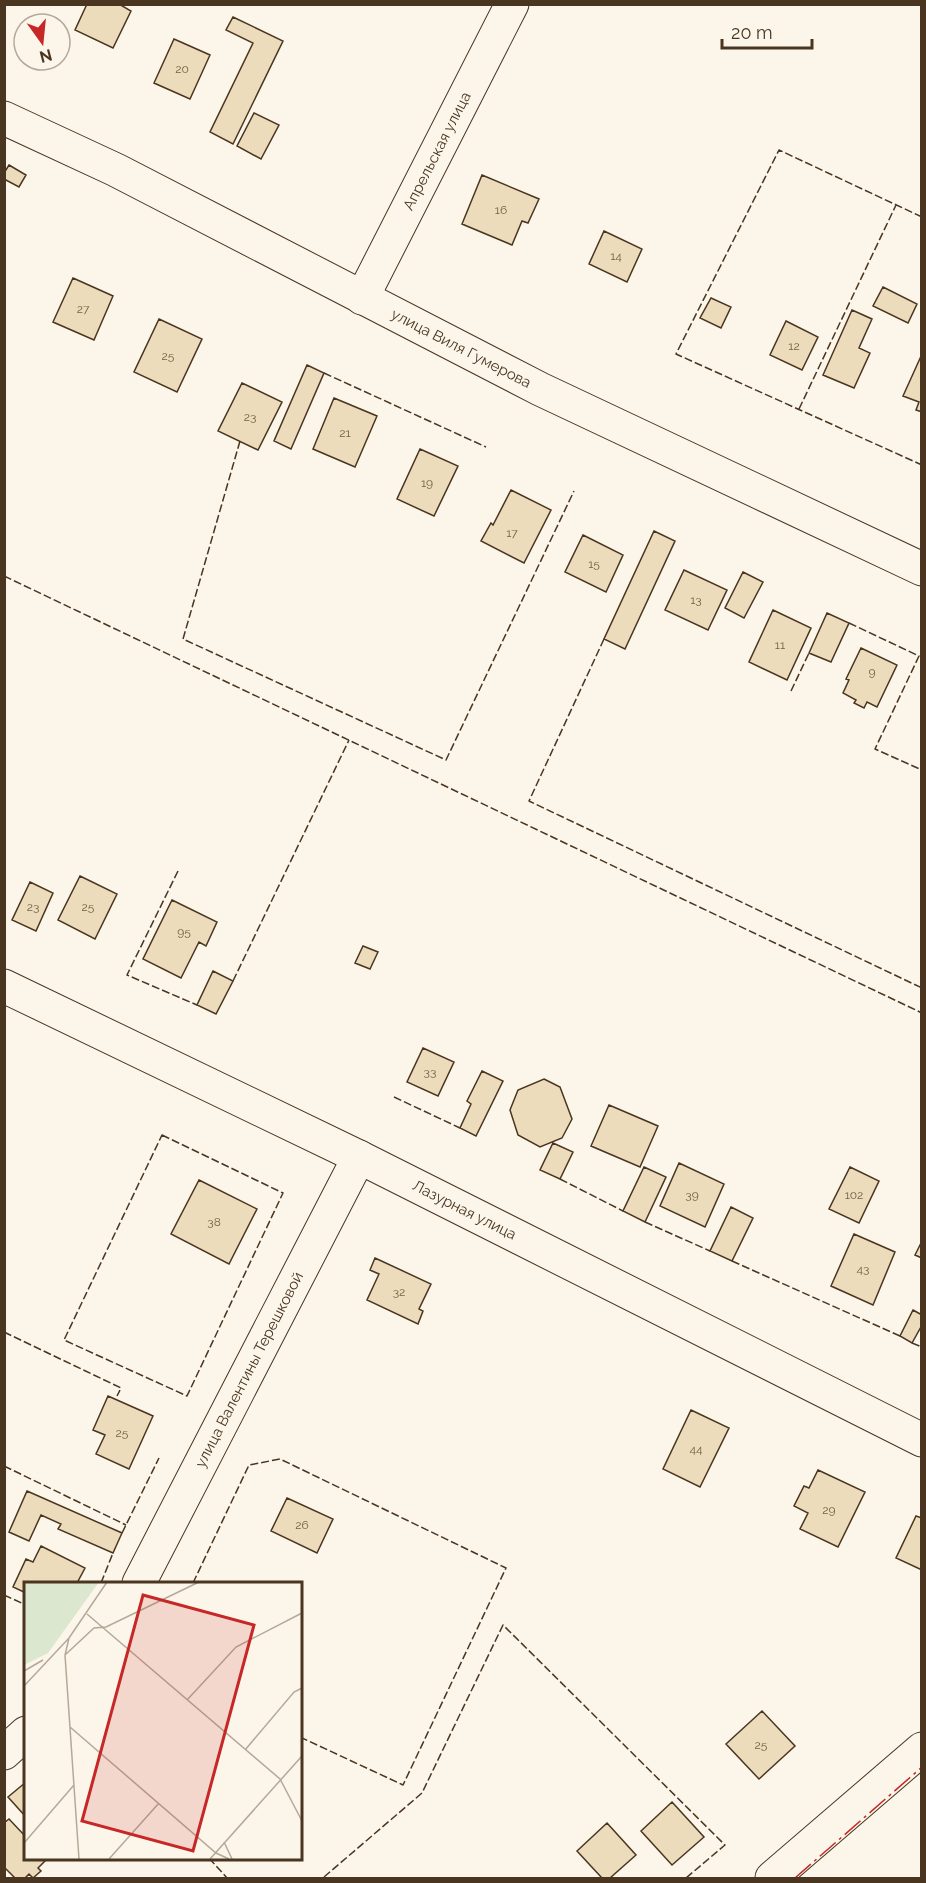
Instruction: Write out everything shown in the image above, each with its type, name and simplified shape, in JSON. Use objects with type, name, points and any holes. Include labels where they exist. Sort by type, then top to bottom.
[{"type":"street","name":"Апрельская улица","points":[[363,298],[512,4]]},
{"type":"street","name":"улица Виля Гумерова","points":[[4,118],[116,170],[540,389],[921,569]]},
{"type":"street","name":"Лазурная улица","points":[[4,986],[359,1157],[921,1440]]},
{"type":"street","name":"улица Валентины Терешковой","points":[[140,1582],[359,1157]]},
{"type":"street","points":[[4,1753],[24,1735]]},
{"type":"street","points":[[772,1878],[921,1749]]},
{"type":"building","points":[[87,4],[119,4],[131,11],[113,48],[75,30]]},
{"type":"building","points":[[233,17],[283,41],[233,144],[210,132],[253,43],[226,30]]},
{"type":"building","points":[[174,39],[210,55],[190,99],[154,83]]},
{"type":"building","points":[[254,113],[279,125],[261,159],[237,146]]},
{"type":"building","points":[[9,165],[26,175],[19,187],[4,179],[4,173]]},
{"type":"building","points":[[482,175],[539,199],[528,223],[522,221],[512,245],[462,224]]},
{"type":"building","points":[[604,231],[642,249],[627,282],[589,264]]},
{"type":"building","points":[[73,278],[113,296],[94,340],[53,322]]},
{"type":"building","points":[[883,287],[917,304],[908,323],[873,306]]},
{"type":"building","points":[[711,298],[731,307],[721,328],[700,318]]},
{"type":"building","points":[[852,310],[872,319],[859,348],[870,353],[854,388],[823,375]]},
{"type":"building","points":[[159,319],[202,339],[177,392],[134,372]]},
{"type":"building","points":[[786,321],[818,337],[802,370],[770,355]]},
{"type":"building","points":[[922,354],[922,412],[916,410],[919,402],[903,396]]},
{"type":"building","points":[[307,365],[324,373],[291,449],[274,441]]},
{"type":"building","points":[[242,383],[282,402],[258,450],[218,431]]},
{"type":"building","points":[[334,398],[377,416],[355,467],[313,449]]},
{"type":"building","points":[[420,449],[458,466],[434,516],[397,499]]},
{"type":"building","points":[[511,490],[551,510],[524,563],[481,541],[491,523],[493,525]]},
{"type":"building","points":[[654,531],[675,541],[625,649],[604,639]]},
{"type":"building","points":[[583,535],[623,555],[606,592],[565,572]]},
{"type":"building","points":[[684,570],[727,590],[708,630],[665,610]]},
{"type":"building","points":[[743,572],[763,582],[744,618],[725,608]]},
{"type":"building","points":[[773,610],[811,628],[787,680],[749,662]]},
{"type":"building","points":[[827,613],[849,623],[831,662],[809,653]]},
{"type":"building","points":[[861,648],[897,665],[877,707],[867,702],[864,708],[854,703],[856,700],[843,693],[849,680],[846,679]]},
{"type":"building","points":[[80,876],[117,894],[95,939],[58,920]]},
{"type":"building","points":[[30,882],[53,893],[36,931],[12,920]]},
{"type":"building","points":[[172,900],[217,922],[206,946],[199,942],[181,978],[143,959]]},
{"type":"building","points":[[363,946],[378,952],[370,969],[355,963]]},
{"type":"building","points":[[213,971],[233,981],[216,1014],[197,1005]]},
{"type":"building","points":[[423,1048],[454,1062],[438,1096],[407,1082]]},
{"type":"building","points":[[482,1071],[503,1081],[476,1136],[460,1128],[471,1104],[467,1101]]},
{"type":"building","points":[[544,1079],[560,1087],[572,1119],[562,1138],[540,1147],[518,1135],[510,1110],[518,1090]]},
{"type":"building","points":[[609,1105],[658,1126],[640,1167],[591,1146]]},
{"type":"building","points":[[553,1143],[573,1152],[560,1179],[540,1170]]},
{"type":"building","points":[[679,1163],[724,1184],[705,1227],[660,1206]]},
{"type":"building","points":[[644,1167],[666,1177],[645,1222],[623,1211]]},
{"type":"building","points":[[850,1167],[879,1181],[859,1223],[829,1209]]},
{"type":"building","points":[[199,1180],[257,1209],[229,1264],[171,1234]]},
{"type":"building","points":[[731,1207],[753,1218],[732,1261],[710,1251]]},
{"type":"building","points":[[854,1234],[895,1252],[873,1305],[831,1286]]},
{"type":"building","points":[[922,1241],[922,1258],[915,1255]]},
{"type":"building","points":[[375,1258],[431,1284],[419,1309],[423,1311],[418,1324],[367,1300],[379,1274],[370,1270]]},
{"type":"building","points":[[913,1310],[922,1315],[922,1325],[912,1343],[900,1336]]},
{"type":"building","points":[[108,1396],[153,1416],[129,1469],[96,1454],[105,1435],[93,1430]]},
{"type":"building","points":[[691,1410],[729,1428],[700,1487],[663,1469]]},
{"type":"building","points":[[818,1470],[865,1492],[838,1547],[800,1529],[808,1513],[794,1506],[804,1486],[809,1488]]},
{"type":"building","points":[[27,1491],[122,1533],[113,1553],[58,1529],[61,1524],[41,1515],[29,1541],[9,1532]]},
{"type":"building","points":[[287,1498],[333,1519],[317,1553],[271,1531]]},
{"type":"building","points":[[916,1516],[922,1518],[922,1570],[896,1558]]},
{"type":"building","points":[[41,1546],[85,1568],[78,1582],[24,1582],[24,1592],[13,1587],[26,1559],[33,1562]]},
{"type":"building","points":[[762,1711],[795,1746],[759,1779],[726,1744]]},
{"type":"building","points":[[24,1784],[24,1815],[8,1797]]},
{"type":"building","points":[[672,1802],[704,1837],[672,1865],[641,1831]]},
{"type":"building","points":[[9,1819],[24,1835],[24,1859],[46,1860],[38,1868],[41,1871],[33,1878],[29,1874],[25,1878],[15,1878],[4,1867],[4,1823]]},
{"type":"building","points":[[607,1823],[636,1855],[610,1878],[602,1878],[577,1851]]},
{"type":"fence","points":[[922,217],[779,150],[676,354],[922,465]]},
{"type":"fence","points":[[799,409],[896,205]]},
{"type":"fence","points":[[324,373],[486,447]]},
{"type":"fence","points":[[240,441],[183,639],[446,760],[574,491]]},
{"type":"fence","points":[[4,576],[922,1013]]},
{"type":"fence","points":[[849,623],[919,656],[875,749],[922,770]]},
{"type":"fence","points":[[604,639],[529,801],[922,988]]},
{"type":"fence","points":[[791,691],[809,653]]},
{"type":"fence","points":[[233,981],[349,740]]},
{"type":"fence","points":[[178,871],[127,975],[197,1005]]},
{"type":"fence","points":[[394,1097],[460,1128]]},
{"type":"fence","points":[[162,1135],[283,1193],[187,1396],[64,1340],[162,1135]]},
{"type":"fence","points":[[560,1179],[623,1211]]},
{"type":"fence","points":[[645,1222],[710,1251]]},
{"type":"fence","points":[[732,1261],[900,1336]]},
{"type":"fence","points":[[4,1332],[121,1388],[117,1396]]},
{"type":"fence","points":[[912,1343],[922,1347]]},
{"type":"fence","points":[[122,1533],[159,1458]]},
{"type":"fence","points":[[193,1582],[249,1465],[280,1459],[506,1568],[403,1785],[302,1738]]},
{"type":"fence","points":[[4,1466],[126,1525]]},
{"type":"fence","points":[[101,1582],[113,1553]]},
{"type":"fence","points":[[4,1595],[24,1604]]},
{"type":"fence","points":[[324,1877],[422,1793],[503,1625],[725,1845],[686,1878]]},
{"type":"fence","points":[[210,1859],[227,1878]]},
{"type":"power","points":[[795,1878],[922,1767]]}]
